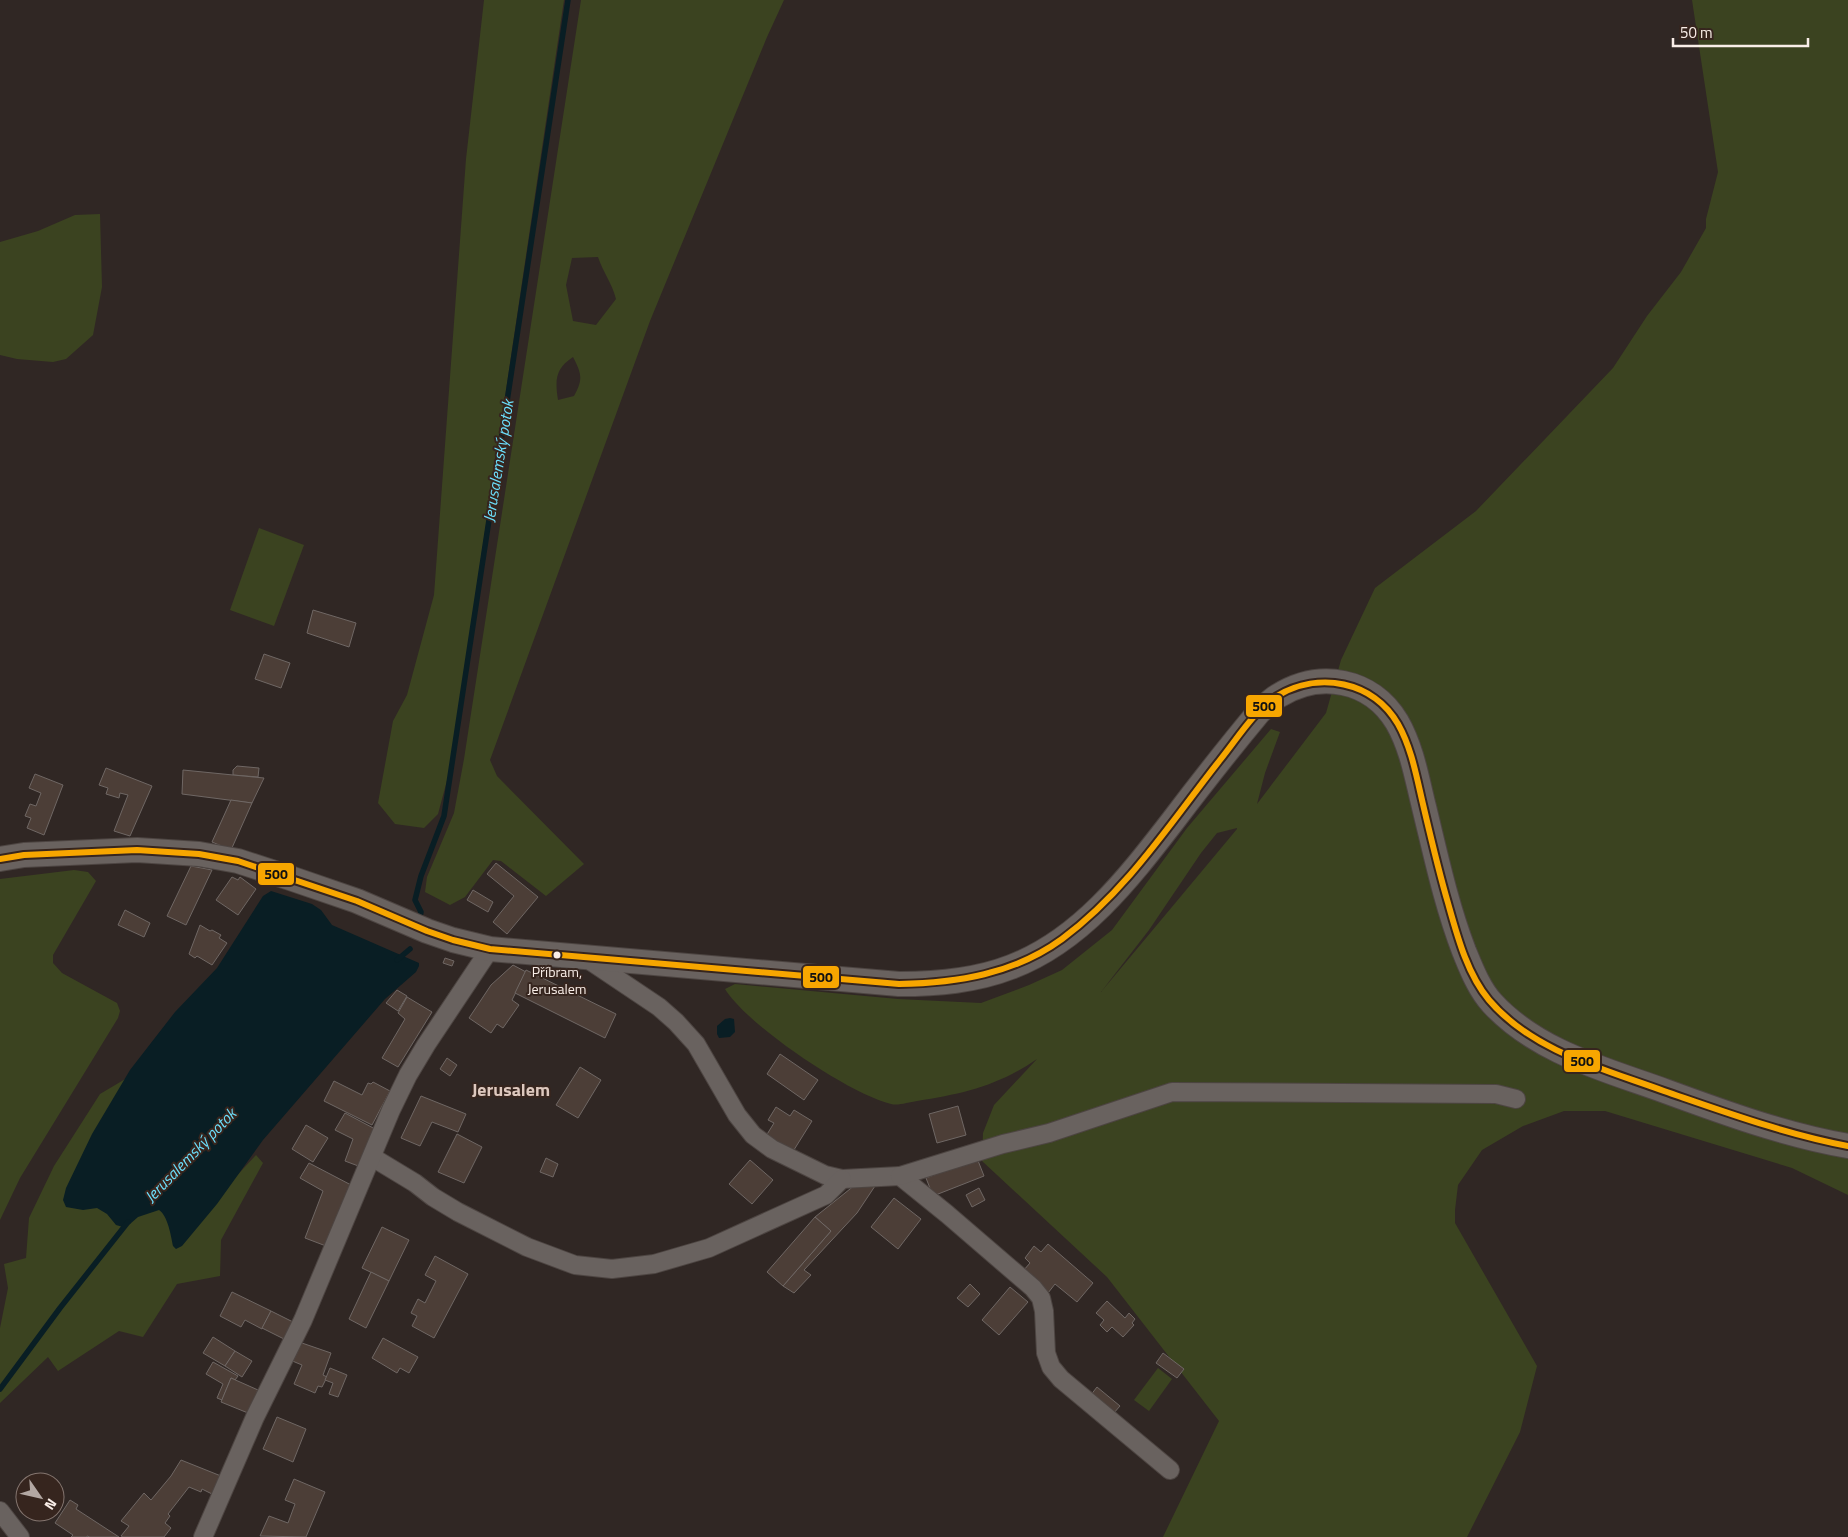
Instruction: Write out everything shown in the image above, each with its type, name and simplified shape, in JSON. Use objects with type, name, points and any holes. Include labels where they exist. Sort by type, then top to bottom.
[{"type":"street","points":[[0,859],[24,855],[137,850],[200,854],[238,862],[290,878],[357,901],[427,932],[490,949],[899,984],[938,984],[974,978],[1011,967],[1044,951],[1071,933],[1096,911],[1146,856],[1259,712],[1278,696],[1296,688],[1330,681],[1346,683],[1360,688],[1373,696],[1386,708],[1397,723],[1411,754],[1443,885],[1457,932],[1471,970],[1490,1002],[1530,1035],[1549,1046],[1581,1060],[1772,1128],[1848,1146]]},
{"type":"street","points":[[203,1537],[255,1417],[303,1320],[391,1110],[408,1075],[445,1014],[490,949]]},
{"type":"street","points":[[586,958],[659,1006],[676,1022],[696,1044],[737,1115],[753,1135],[772,1149],[795,1162],[825,1175],[842,1179],[900,1176],[1003,1144],[1049,1132],[1172,1092],[1496,1094],[1516,1099]]},
{"type":"street","points":[[372,1157],[416,1183],[433,1197],[458,1212],[527,1247],[575,1265],[612,1269],[654,1264],[709,1248],[826,1196],[842,1179]]},
{"type":"street","points":[[900,1176],[1033,1288],[1041,1298],[1044,1311],[1046,1353],[1051,1367],[1061,1378],[1170,1470]]},
{"type":"street","points":[[0,1511],[20,1537]]},
{"type":"green space","points":[[484,0],[564,0],[449,773],[438,814],[424,828],[395,824],[378,803],[393,721],[407,695],[434,595],[466,159]]},
{"type":"green space","points":[[581,0],[784,0],[650,321],[490,760],[497,776],[584,864],[546,896],[501,861],[493,860],[465,897],[450,905],[425,892],[427,877],[454,813],[464,759]],"holes":[[[598,257],[616,299],[596,325],[573,321],[566,285],[572,258]],[[573,357],[580,373],[579,386],[574,396],[558,400],[558,376],[563,366]]]},
{"type":"green space","points":[[1692,0],[1848,0],[1848,1195],[1792,1168],[1605,1111],[1564,1111],[1523,1126],[1482,1150],[1458,1185],[1455,1223],[1537,1366],[1520,1432],[1467,1537],[1163,1537],[1219,1421],[1107,1277],[982,1161],[983,1133],[994,1105],[1037,1059],[1008,1076],[980,1088],[934,1098],[891,1104],[850,1087],[776,1039],[754,1021],[725,989],[735,984],[898,999],[981,1003],[1062,970],[1112,930],[1187,828],[1271,729],[1280,732],[1265,773],[1257,804],[1326,713],[1341,660],[1375,588],[1476,511],[1613,368],[1647,316],[1681,272],[1706,228],[1706,219],[1718,172]],"holes":[[[1237,829],[1101,992],[1149,930],[1201,853],[1217,833]]]},
{"type":"green space","points":[[100,214],[102,287],[93,335],[66,359],[53,362],[17,359],[0,355],[0,242],[38,231],[75,215]]},
{"type":"green space","points":[[259,528],[304,545],[274,626],[230,610]]},
{"type":"green space","points":[[74,870],[88,872],[96,881],[53,955],[53,963],[62,973],[117,1003],[120,1011],[118,1018],[20,1178],[0,1220],[0,879]]},
{"type":"green space","points":[[132,1075],[203,1212],[256,1155],[263,1163],[221,1240],[220,1276],[177,1284],[143,1337],[119,1331],[58,1371],[48,1357],[0,1403],[0,1328],[8,1288],[4,1264],[26,1258],[29,1218],[54,1166],[100,1094]]},
{"type":"green space","points":[[1158,1368],[1172,1379],[1149,1411],[1134,1400]]},
{"type":"water","points":[[271,891],[312,904],[321,910],[332,925],[419,963],[416,972],[385,999],[263,1140],[217,1204],[182,1246],[176,1249],[173,1246],[167,1221],[159,1210],[138,1217],[123,1227],[116,1225],[107,1214],[97,1208],[83,1210],[66,1207],[63,1200],[66,1188],[92,1134],[130,1070],[175,1012],[217,968],[263,896]]},
{"type":"water","points":[[725,1019],[734,1019],[735,1032],[730,1037],[719,1038],[717,1026]]},
{"type":"building","points":[[313,610],[356,623],[349,647],[307,633]]},
{"type":"building","points":[[264,654],[290,663],[281,688],[255,679]]},
{"type":"building","points":[[237,766],[259,768],[258,777],[233,775],[233,770]]},
{"type":"building","points":[[106,768],[152,786],[130,836],[114,831],[128,795],[120,793],[119,798],[106,794],[108,788],[99,785]]},
{"type":"building","points":[[183,770],[264,778],[252,803],[182,794]]},
{"type":"building","points":[[35,774],[63,785],[44,835],[27,828],[31,818],[25,816],[30,804],[36,806],[41,793],[29,788]]},
{"type":"building","points":[[231,800],[252,803],[231,850],[212,842]]},
{"type":"building","points":[[496,863],[538,897],[507,934],[493,922],[514,896],[487,874]]},
{"type":"building","points":[[191,866],[212,870],[186,925],[167,916]]},
{"type":"building","points":[[232,877],[238,880],[240,877],[256,889],[238,915],[216,900]]},
{"type":"building","points":[[473,890],[493,902],[488,912],[467,900]]},
{"type":"building","points":[[125,910],[150,923],[144,937],[118,925]]},
{"type":"building","points":[[200,925],[221,935],[219,938],[227,943],[212,965],[197,956],[195,958],[189,954]]},
{"type":"building","points":[[445,958],[454,961],[452,966],[443,963]]},
{"type":"building","points":[[513,965],[526,972],[512,1000],[519,1005],[503,1028],[497,1024],[491,1033],[469,1018],[491,985]]},
{"type":"building","points":[[526,970],[616,1014],[605,1038],[515,993]]},
{"type":"building","points":[[397,990],[407,996],[398,1011],[386,1003]]},
{"type":"building","points":[[407,997],[432,1012],[398,1067],[382,1058],[405,1019],[398,1013]]},
{"type":"building","points":[[780,1054],[818,1080],[804,1100],[767,1074]]},
{"type":"building","points":[[447,1058],[457,1065],[450,1076],[440,1069]]},
{"type":"building","points":[[580,1067],[601,1080],[578,1118],[556,1105]]},
{"type":"building","points":[[334,1081],[362,1095],[368,1083],[371,1084],[373,1082],[390,1091],[372,1125],[324,1101]]},
{"type":"building","points":[[421,1096],[466,1114],[458,1132],[432,1122],[420,1146],[401,1138]]},
{"type":"building","points":[[958,1106],[966,1135],[937,1143],[929,1114]]},
{"type":"building","points":[[776,1107],[790,1116],[794,1110],[812,1121],[792,1153],[766,1136],[774,1123],[768,1120]]},
{"type":"building","points":[[345,1113],[377,1130],[361,1167],[345,1161],[353,1139],[335,1130]]},
{"type":"building","points":[[306,1125],[328,1138],[313,1162],[292,1149]]},
{"type":"building","points":[[457,1134],[482,1147],[464,1183],[438,1172]]},
{"type":"building","points":[[546,1158],[558,1164],[553,1177],[540,1172]]},
{"type":"building","points":[[977,1158],[984,1176],[933,1196],[926,1178]]},
{"type":"building","points":[[750,1160],[773,1180],[752,1204],[729,1184]]},
{"type":"building","points":[[309,1163],[353,1186],[326,1246],[305,1238],[323,1191],[300,1178]]},
{"type":"building","points":[[855,1185],[875,1186],[857,1213],[804,1270],[811,1275],[794,1293],[783,1286],[831,1231],[815,1217]]},
{"type":"building","points":[[979,1188],[985,1200],[972,1207],[966,1195]]},
{"type":"building","points":[[894,1198],[921,1219],[898,1249],[871,1227]]},
{"type":"building","points":[[815,1217],[831,1231],[783,1286],[767,1272]]},
{"type":"building","points":[[382,1227],[409,1240],[389,1281],[362,1268]]},
{"type":"building","points":[[1048,1244],[1093,1283],[1077,1302],[1055,1284],[1048,1293],[1023,1271],[1030,1263],[1025,1258],[1034,1246],[1041,1252]]},
{"type":"building","points":[[435,1256],[468,1274],[434,1338],[412,1326],[417,1316],[411,1313],[418,1299],[425,1303],[436,1281],[425,1275]]},
{"type":"building","points":[[371,1272],[389,1281],[366,1328],[349,1319]]},
{"type":"building","points":[[970,1284],[980,1294],[968,1307],[957,1298]]},
{"type":"building","points":[[1010,1287],[1028,1302],[999,1335],[982,1320]]},
{"type":"building","points":[[232,1292],[271,1311],[262,1329],[245,1320],[241,1327],[220,1316]]},
{"type":"building","points":[[1107,1301],[1125,1318],[1129,1313],[1135,1319],[1132,1323],[1134,1325],[1123,1337],[1112,1327],[1107,1332],[1100,1325],[1104,1320],[1096,1313]]},
{"type":"building","points":[[271,1311],[295,1323],[286,1340],[262,1328]]},
{"type":"building","points":[[213,1337],[235,1351],[225,1366],[203,1353]]},
{"type":"building","points":[[383,1338],[418,1357],[409,1373],[400,1368],[397,1373],[372,1358]]},
{"type":"building","points":[[299,1342],[331,1353],[323,1375],[327,1377],[322,1387],[318,1386],[315,1393],[294,1384],[302,1365],[290,1360]]},
{"type":"building","points":[[235,1351],[252,1361],[242,1377],[225,1366]]},
{"type":"building","points":[[1163,1353],[1184,1369],[1177,1378],[1156,1363]]},
{"type":"building","points":[[213,1362],[238,1376],[235,1380],[231,1378],[222,1400],[217,1398],[223,1384],[206,1374]]},
{"type":"building","points":[[330,1368],[347,1375],[338,1397],[329,1394],[333,1383],[325,1380]]},
{"type":"building","points":[[231,1378],[258,1390],[248,1413],[221,1402]]},
{"type":"building","points":[[1097,1387],[1120,1406],[1113,1414],[1090,1396]]},
{"type":"building","points":[[277,1417],[306,1429],[293,1462],[263,1449]]},
{"type":"building","points":[[181,1460],[221,1476],[214,1495],[202,1489],[201,1492],[189,1487],[168,1514],[170,1516],[165,1523],[171,1528],[164,1537],[121,1536],[129,1526],[121,1521],[144,1493],[151,1500],[171,1476]]},
{"type":"building","points":[[294,1479],[325,1492],[306,1537],[260,1536],[269,1516],[288,1523],[295,1504],[285,1500]]},
{"type":"building","points":[[70,1500],[78,1505],[76,1509],[119,1537],[71,1537],[73,1535],[55,1523],[65,1522],[65,1508]]},
{"type":"waterway","name":"Jerusalemský potok","points":[[420,917],[421,912],[415,900],[421,876],[444,816],[568,0]]},
{"type":"waterway","name":"Jerusalemský potok","points":[[397,960],[410,949]]},
{"type":"waterway","name":"Jerusalemský potok","points":[[0,1389],[60,1308],[128,1222]]},
{"type":"transit line","name":"500","points":[[0,859],[24,855],[137,850],[199,854],[238,861],[357,901],[427,931],[453,940],[490,949],[899,984],[963,979],[1024,961],[1062,939],[1085,920],[1128,878],[1246,726],[1269,702],[1293,688],[1310,684],[1344,684],[1374,698],[1387,709],[1403,733],[1413,761],[1441,877],[1464,954],[1481,990],[1506,1018],[1526,1033],[1547,1045],[1594,1066],[1755,1122],[1848,1146]]},
{"type":"place","name":"Příbram, Jerusalem","points":[[557,955]]},
{"type":"district","name":"Jerusalem","points":[[511,1089]]}]
